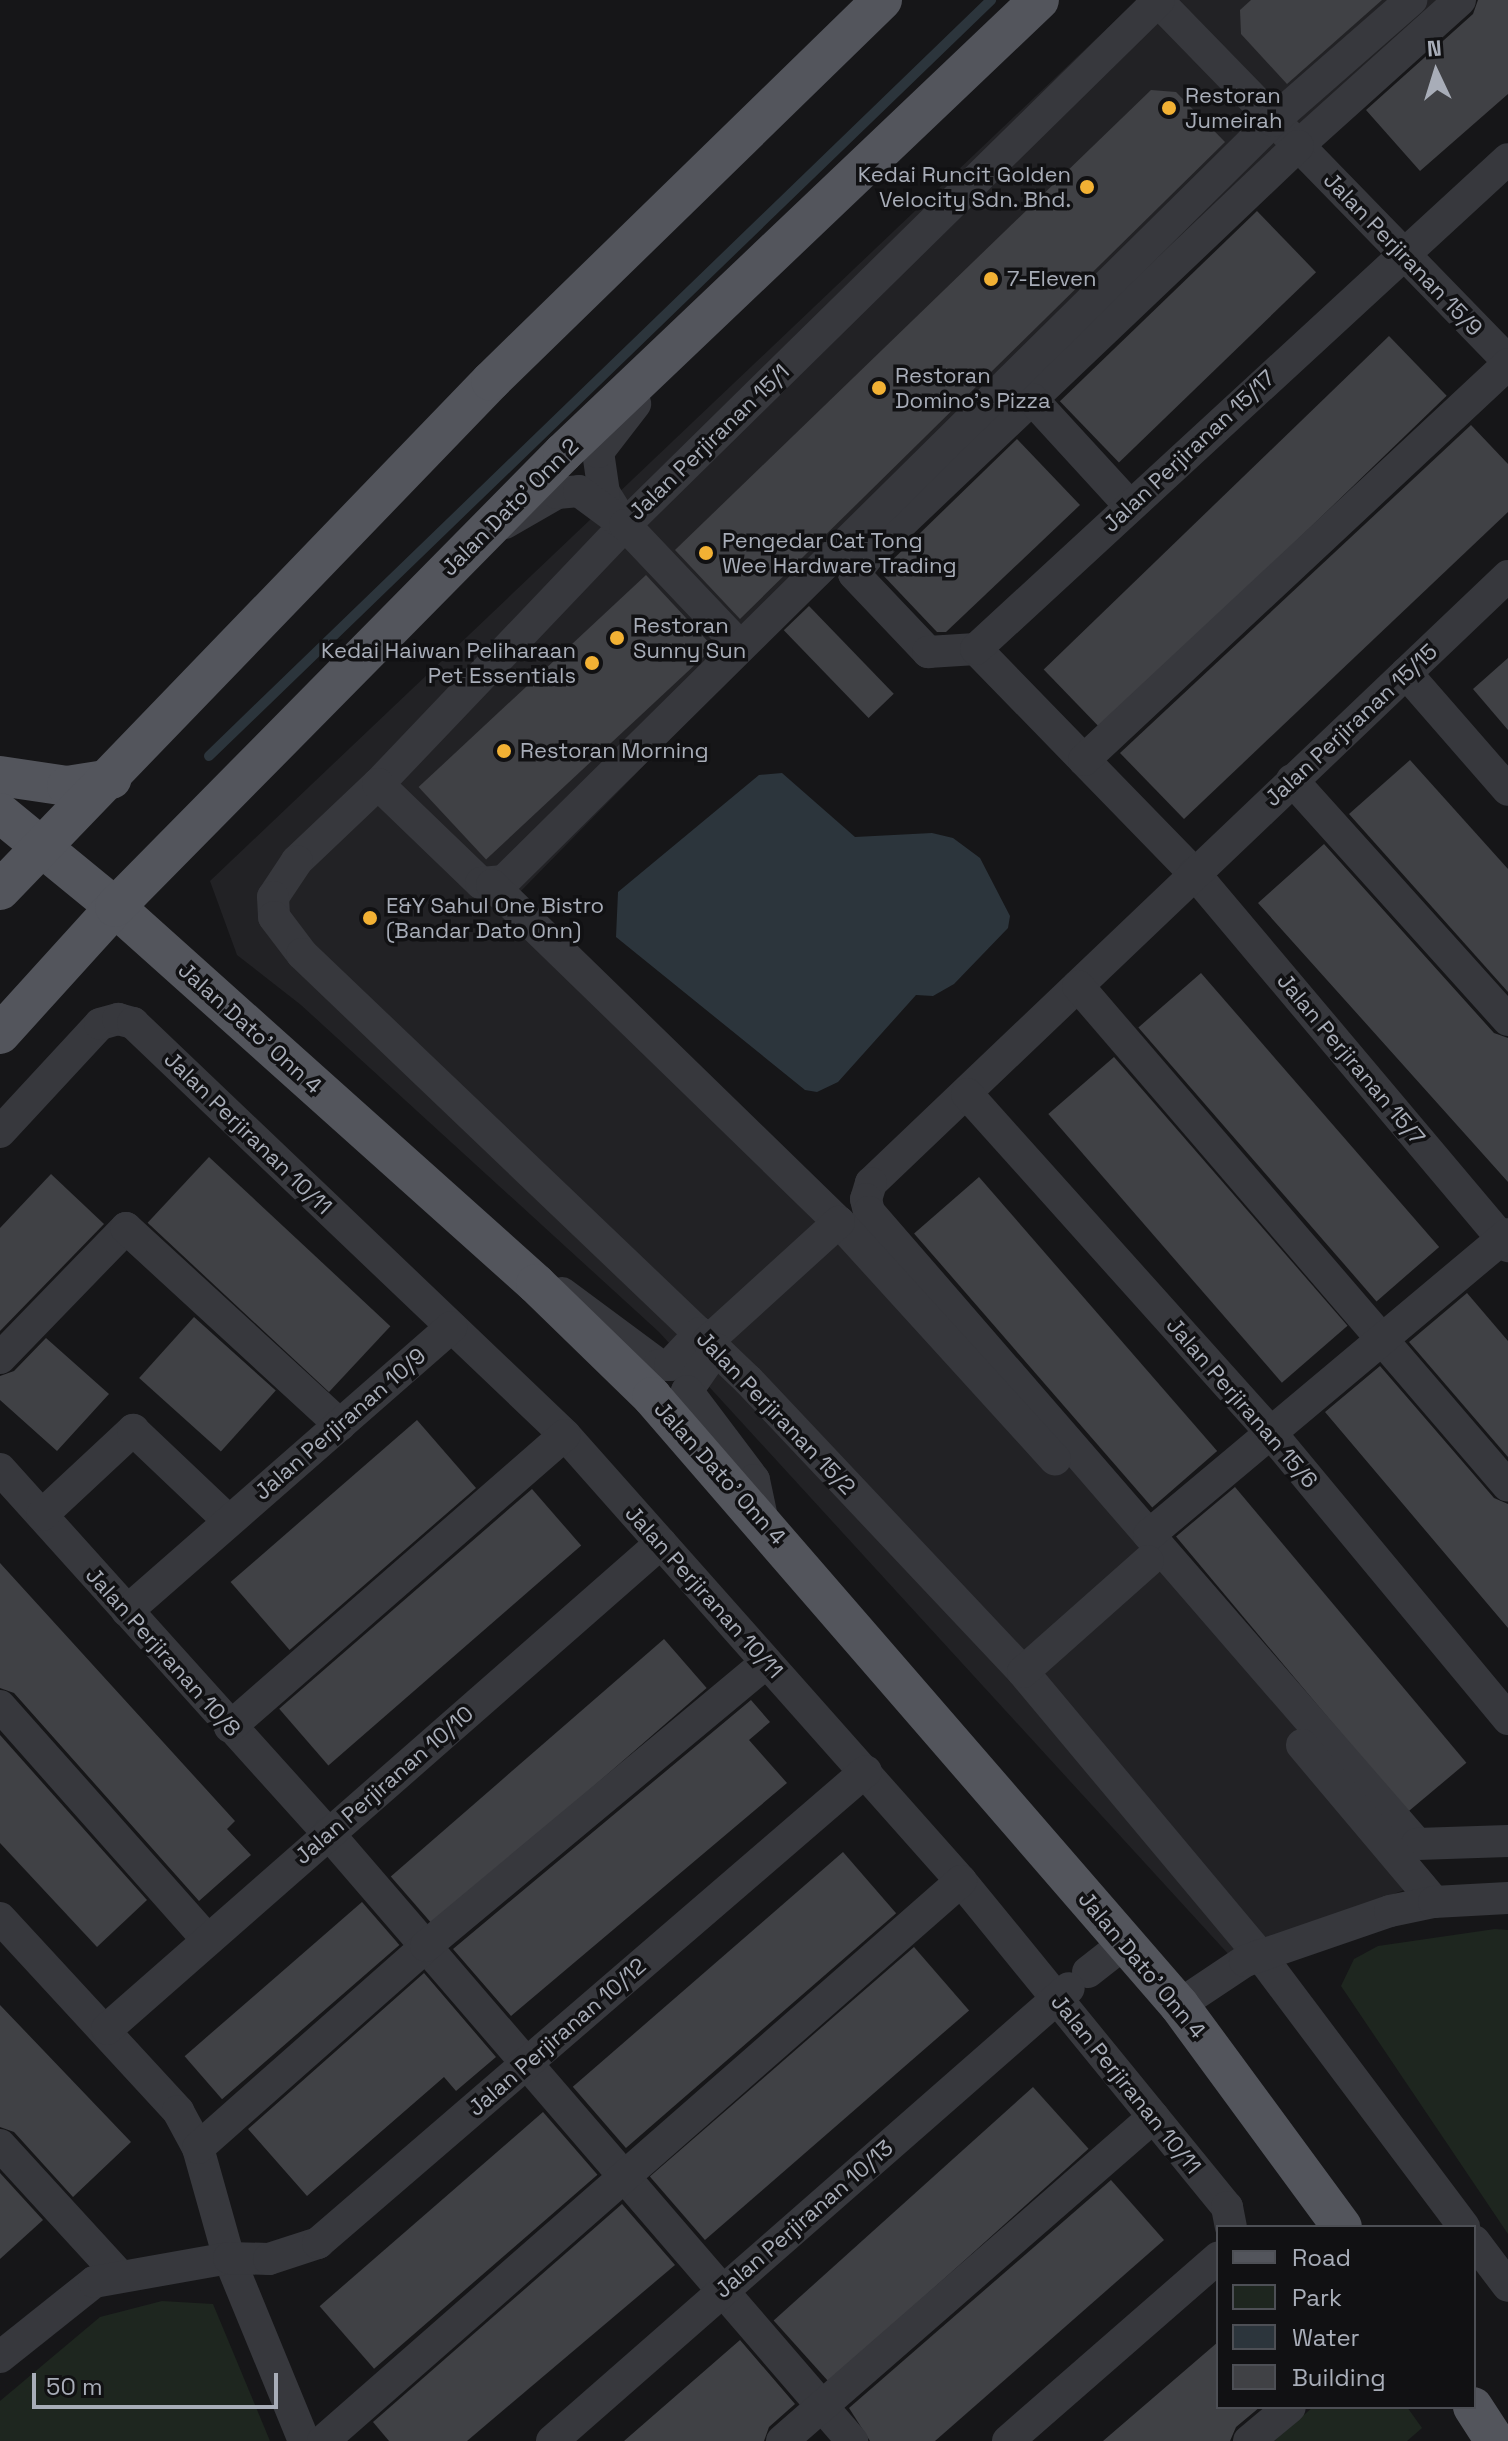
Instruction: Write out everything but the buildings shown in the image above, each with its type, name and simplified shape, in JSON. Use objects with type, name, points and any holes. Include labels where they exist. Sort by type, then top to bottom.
[{"type":"main road","points":[[0,890],[111,779],[491,381],[882,0]]},
{"type":"main road","name":"Jalan Dato' Onn 2","points":[[0,1034],[115,907],[485,532],[1039,0]]},
{"type":"main road","points":[[0,776],[67,786],[111,779]]},
{"type":"main road","name":"Jalan Dato' Onn 4","points":[[0,813],[115,907],[536,1284],[652,1397],[762,1519],[1179,2005],[1341,2225]]},
{"type":"main road","points":[[1474,2409],[1495,2441]]},
{"type":"street","name":"Jalan Perjiranan 15/9","points":[[1157,0],[1508,363]]},
{"type":"street","name":"Jalan Perjiranan 15/1","points":[[273,897],[297,861],[378,784],[625,525],[1157,0]]},
{"type":"street","points":[[378,784],[481,883],[492,885],[504,881],[739,645],[1273,121],[1411,0]]},
{"type":"street","points":[[976,649],[928,652],[856,581],[855,569],[1298,146],[1460,0]]},
{"type":"street","name":"Jalan Perjiranan 15/17","points":[[976,649],[1402,252],[1508,159]]},
{"type":"street","points":[[1084,760],[1508,363]]},
{"type":"street","points":[[625,525],[604,493],[598,452],[634,405],[641,379]]},
{"type":"street","points":[[1032,399],[1130,506]]},
{"type":"street","points":[[485,532],[557,493],[579,491],[625,525],[739,645]]},
{"type":"street","name":"Jalan Perjiranan 15/15","points":[[1149,1548],[869,1212],[866,1199],[871,1183],[1508,576]]},
{"type":"street","name":"Jalan Perjiranan 15/7","points":[[976,649],[1194,873],[1506,1240]]},
{"type":"street","points":[[1406,673],[1508,790]]},
{"type":"street","points":[[1292,780],[1508,1020]]},
{"type":"street","points":[[492,885],[839,1222],[1149,1548],[1417,1844],[1508,1841]]},
{"type":"street","name":"Jalan Perjiranan 15/2","points":[[273,897],[274,917],[302,954],[708,1341],[1023,1672],[1260,1955],[1462,2225]]},
{"type":"street","points":[[1078,986],[1508,1486]]},
{"type":"street","name":"Jalan Perjiranan 10/11","points":[[0,1132],[100,1024],[118,1019],[133,1023],[565,1435],[961,1881],[1071,1986],[1154,2117],[1229,2217]]},
{"type":"street","name":"Jalan Perjiranan 15/6","points":[[967,1094],[1270,1432],[1508,1719]]},
{"type":"street","points":[[536,1284],[574,1297],[659,1365],[670,1365],[708,1341],[839,1222]]},
{"type":"street","points":[[0,1358],[126,1228],[340,1425]]},
{"type":"street","points":[[1023,1672],[1270,1432],[1506,1240]]},
{"type":"street","name":"Jalan Perjiranan 10/9","points":[[127,1611],[451,1327]]},
{"type":"street","points":[[708,1341],[687,1391],[754,1480],[762,1519]]},
{"type":"street","points":[[42,1515],[133,1430],[229,1521]]},
{"type":"street","points":[[230,1727],[565,1435]]},
{"type":"street","name":"Jalan Perjiranan 10/8","points":[[0,1469],[328,1833],[852,2441]]},
{"type":"street","name":"Jalan Perjiranan 10/10","points":[[107,2029],[661,1543]]},
{"type":"street","points":[[1149,1548],[1434,1902]]},
{"type":"street","points":[[198,2148],[426,1946],[766,1663]]},
{"type":"street","points":[[0,1706],[208,1940]]},
{"type":"street","name":"Jalan Perjiranan 10/12","points":[[0,2357],[94,2282],[229,2258],[269,2259],[318,2243],[866,1771]]},
{"type":"street","points":[[323,2441],[961,1881]]},
{"type":"street","points":[[1179,2005],[1260,1955],[1434,1902],[1508,1898]]},
{"type":"street","points":[[0,1918],[107,2029],[178,2111],[198,2148],[229,2258],[304,2441]]},
{"type":"street","name":"Jalan Perjiranan 10/13","points":[[552,2441],[1071,1986],[1125,1943]]},
{"type":"street","points":[[782,2441],[1154,2117]]},
{"type":"street","points":[[0,2145],[120,2276]]},
{"type":"street","points":[[1476,2244],[1508,2286]]},
{"type":"street","points":[[1008,2441],[1216,2260]]},
{"type":"street","points":[[1249,2441],[1288,2409]]},
{"type":"shaded area","points":[[1137,0],[1454,0],[768,639],[518,894],[1130,1528],[1435,1878],[1231,1957],[659,1332],[301,1005],[237,955],[210,881]]},
{"type":"green space","points":[[1495,1929],[1508,1930],[1508,2234],[1341,1986],[1354,1959],[1378,1946]]},
{"type":"green space","points":[[162,2301],[213,2304],[270,2441],[0,2441],[0,2401],[100,2317]]},
{"type":"green space","points":[[1311,2409],[1408,2409],[1422,2428],[1407,2441],[1274,2441]]},
{"type":"water","points":[[782,773],[855,837],[932,833],[953,838],[980,858],[1010,916],[1008,928],[954,984],[933,996],[916,995],[838,1082],[817,1092],[805,1090],[616,937],[618,892],[759,775]]},
{"type":"waterway","points":[[209,756],[991,0]]},
{"type":"place","name":"Restoran Jumeirah","points":[[1169,108]]},
{"type":"place","name":"Kedai Runcit Golden Velocity Sdn. Bhd.","points":[[1087,187]]},
{"type":"place","name":"7-Eleven","points":[[991,279]]},
{"type":"place","name":"Restoran Domino's Pizza","points":[[879,388]]},
{"type":"place","name":"Pengedar Cat Tong Wee Hardware Trading","points":[[706,553]]},
{"type":"place","name":"Restoran Sunny Sun","points":[[617,638]]},
{"type":"place","name":"Kedai Haiwan Peliharaan Pet Essentials","points":[[592,663]]},
{"type":"place","name":"Restoran Morning","points":[[504,751]]},
{"type":"place","name":"E&Y Sahul One Bistro (Bandar Dato Onn)","points":[[370,918]]}]
